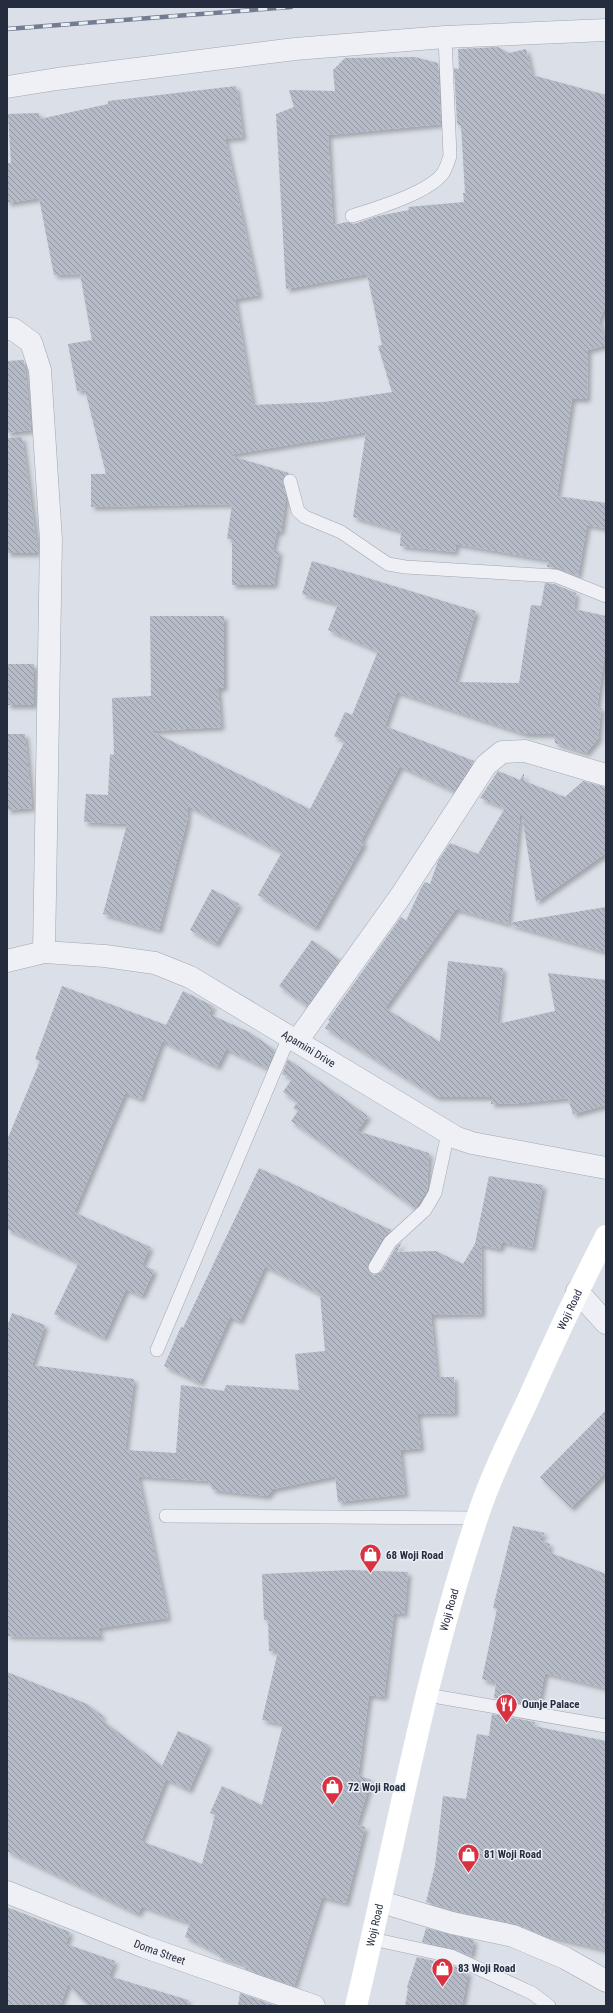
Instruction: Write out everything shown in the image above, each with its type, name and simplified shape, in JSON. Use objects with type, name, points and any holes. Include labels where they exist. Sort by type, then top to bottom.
[{"type":"main road","name":"Woji Road","points":[[356,2006],[381,1902],[427,1695],[477,1518],[494,1473],[577,1292],[606,1236]]},
{"type":"street","points":[[7,88],[57,79],[295,49],[445,37],[606,30]]},
{"type":"street","points":[[7,329],[13,329],[31,342],[40,370],[52,540],[44,952]]},
{"type":"street","points":[[293,1039],[400,897],[486,765],[502,752],[526,751],[606,776]]},
{"type":"street","name":"Apamini Drive","points":[[7,961],[44,952],[104,956],[155,963],[190,977],[448,1133],[472,1143],[606,1168]]},
{"type":"street","points":[[577,1292],[606,1323]]},
{"type":"street","name":"Doma Street","points":[[7,1892],[145,1947],[314,2006]]},
{"type":"street","points":[[381,1902],[452,1923],[513,1936],[565,1958],[606,1981]]},
{"type":"lane","points":[[352,216],[375,209],[430,185],[443,174],[450,156],[445,37]]},
{"type":"lane","points":[[290,481],[298,511],[305,517],[341,532],[388,564],[405,567],[556,576],[606,596]]},
{"type":"lane","points":[[157,1350],[293,1039]]},
{"type":"lane","points":[[375,1267],[390,1242],[425,1210],[435,1193],[448,1133]]},
{"type":"lane","points":[[166,1516],[477,1518]]},
{"type":"lane","points":[[427,1695],[606,1726]]},
{"type":"lane","points":[[372,1939],[451,1956],[532,1993],[549,2006]]},
{"type":"building","points":[[498,47],[509,53],[526,49],[532,75],[606,95],[606,306],[599,320],[606,345],[588,350],[587,399],[572,399],[557,496],[606,503],[606,528],[587,525],[578,576],[559,568],[547,567],[548,560],[456,544],[455,552],[400,546],[401,531],[353,517],[366,432],[228,455],[289,473],[282,479],[286,496],[281,532],[277,531],[273,549],[279,551],[274,585],[232,585],[232,539],[227,539],[232,504],[91,507],[91,474],[106,474],[85,390],[77,391],[68,344],[92,340],[80,274],[54,275],[39,198],[7,203],[7,163],[11,163],[8,114],[39,113],[40,119],[108,104],[108,101],[236,86],[243,137],[225,139],[259,295],[235,299],[253,405],[324,402],[392,392],[378,346],[382,345],[367,274],[286,289],[276,114],[294,107],[289,90],[335,91],[333,70],[345,58],[415,57],[438,63],[441,124],[328,135],[333,225],[347,222],[354,224],[378,216],[409,210],[408,207],[464,202],[463,193],[465,193],[461,125],[458,125],[457,122],[454,68],[459,69],[458,49]]},
{"type":"building","points":[[24,360],[31,430],[7,433],[7,361]]},
{"type":"building","points":[[22,437],[38,553],[7,553],[7,438]]},
{"type":"building","points":[[312,561],[476,611],[455,682],[519,683],[531,605],[541,606],[545,583],[554,584],[576,593],[574,609],[606,616],[606,660],[604,659],[597,707],[601,708],[598,739],[586,753],[555,743],[554,734],[525,734],[397,692],[385,726],[474,761],[454,791],[400,766],[361,841],[364,843],[315,928],[258,895],[282,852],[188,806],[187,821],[159,930],[103,914],[127,824],[84,822],[86,794],[108,795],[110,754],[114,755],[112,698],[151,696],[150,616],[224,616],[224,688],[218,688],[221,727],[151,731],[310,809],[345,741],[334,736],[345,712],[352,715],[378,651],[328,630],[338,604],[302,594]]},
{"type":"building","points":[[7,664],[34,664],[34,705],[7,705]]},
{"type":"building","points":[[7,734],[25,734],[32,808],[7,810]]},
{"type":"building","points":[[498,771],[520,780],[524,773],[524,781],[565,797],[583,781],[604,787],[606,790],[606,853],[536,902],[522,816],[520,816],[508,923],[606,907],[606,952],[456,909],[385,1008],[440,1042],[448,961],[503,968],[497,1024],[555,1011],[548,973],[606,980],[606,1105],[573,1114],[568,1098],[520,1103],[491,1104],[491,1097],[436,1097],[325,1028],[330,1021],[328,1020],[401,917],[406,921],[421,888],[425,882],[430,884],[438,861],[450,843],[478,854],[505,808],[480,798]]},
{"type":"building","points":[[212,889],[239,904],[216,944],[190,930]]},
{"type":"building","points":[[312,940],[340,960],[307,1006],[279,986]]},
{"type":"building","points":[[62,986],[166,1025],[183,991],[213,1006],[209,1014],[249,1032],[275,1050],[267,1068],[226,1049],[217,1067],[162,1041],[141,1099],[125,1093],[74,1212],[150,1247],[142,1265],[154,1270],[142,1296],[126,1289],[104,1338],[54,1314],[78,1264],[74,1262],[75,1261],[7,1229],[7,1140],[40,1061],[35,1059]]},
{"type":"building","points":[[288,1059],[368,1116],[357,1131],[429,1153],[427,1190],[415,1208],[291,1121],[298,1111],[293,1108],[298,1102],[283,1092],[292,1079],[282,1074]]},
{"type":"building","points":[[259,1168],[391,1230],[383,1238],[368,1263],[368,1271],[374,1275],[382,1271],[396,1247],[402,1242],[397,1252],[436,1251],[463,1264],[475,1244],[489,1176],[543,1185],[532,1248],[502,1242],[500,1249],[481,1245],[482,1314],[431,1315],[437,1377],[454,1377],[455,1413],[417,1414],[421,1448],[400,1450],[405,1494],[338,1502],[335,1476],[273,1489],[267,1496],[213,1490],[208,1481],[138,1476],[168,1618],[98,1628],[101,1637],[7,1636],[7,1327],[12,1313],[45,1325],[32,1365],[134,1379],[125,1450],[176,1453],[181,1385],[224,1391],[226,1385],[299,1390],[295,1354],[325,1351],[320,1294],[265,1266],[240,1321],[230,1317],[200,1383],[164,1366],[181,1327],[183,1328]]},
{"type":"building","points":[[606,1410],[606,1472],[571,1508],[540,1477]]},
{"type":"building","points":[[513,1526],[545,1533],[539,1540],[550,1544],[548,1552],[606,1574],[606,1688],[545,1673],[538,1706],[494,1698],[496,1683],[482,1679],[497,1609],[493,1608]]},
{"type":"building","points":[[350,1570],[408,1572],[404,1614],[394,1613],[384,1697],[369,1695],[358,1775],[371,1780],[357,1825],[365,1827],[346,1903],[322,1897],[294,1986],[245,1969],[246,1965],[219,1957],[220,1954],[185,1937],[190,1923],[142,1906],[138,1914],[7,1851],[7,1672],[87,1704],[103,1716],[101,1719],[162,1766],[178,1731],[209,1745],[189,1790],[166,1779],[141,1841],[202,1864],[215,1815],[210,1813],[222,1786],[262,1805],[283,1724],[262,1720],[278,1651],[269,1651],[268,1620],[264,1620],[262,1574]]},
{"type":"building","points":[[492,1714],[535,1722],[534,1726],[606,1741],[606,1888],[601,1914],[606,1915],[606,1950],[539,1934],[516,1924],[455,1911],[426,1902],[435,1866],[443,1796],[466,1799],[477,1734],[489,1736]]},
{"type":"building","points":[[7,1907],[70,1932],[66,1944],[115,1961],[109,1976],[188,2000],[187,2006],[88,2006],[68,1984],[60,2006],[7,2006]]},
{"type":"building","points":[[426,1928],[474,1940],[471,1956],[453,1948],[422,1942]]},
{"type":"building","points":[[417,1957],[448,1964],[468,1972],[462,2006],[405,2006],[408,1989],[407,1987]]},
{"type":"building","points":[[240,1993],[276,2006],[238,2006]]},
{"type":"railway","points":[[7,29],[291,7]]},
{"type":"place","name":"68 Woji Road","points":[[371,1574]]},
{"type":"place","name":"Ounje Palace","points":[[506,1724]]},
{"type":"place","name":"72 Woji Road","points":[[332,1806]]},
{"type":"place","name":"81 Woji Road","points":[[468,1874]]},
{"type":"place","name":"83 Woji Road","points":[[443,1988]]}]
